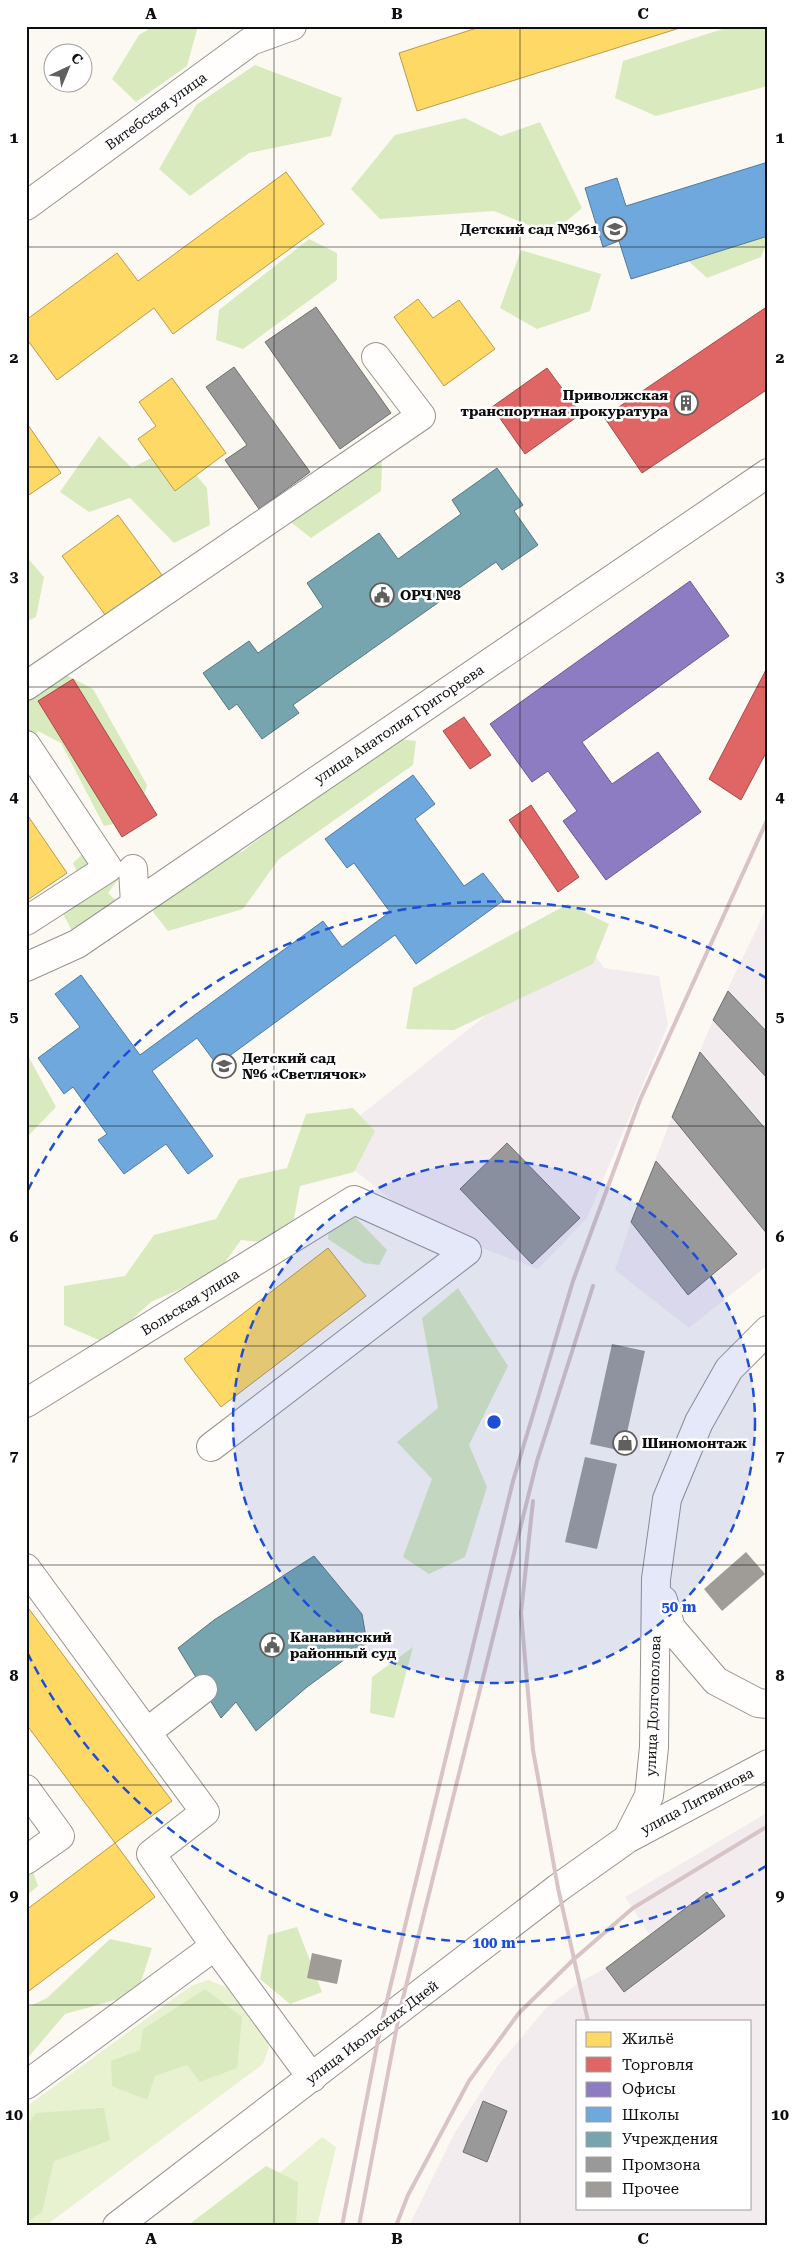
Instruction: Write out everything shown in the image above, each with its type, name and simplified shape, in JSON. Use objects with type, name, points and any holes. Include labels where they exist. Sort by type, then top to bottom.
[{"type":"street","name":"Витебская улица","points":[[26,206],[252,41],[292,26]]},
{"type":"street","points":[[26,686],[421,416],[376,357]]},
{"type":"street","name":"улица Анатолия Григорьева","points":[[26,967],[78,944],[768,473]]},
{"type":"street","points":[[26,745],[108,868],[26,921]]},
{"type":"street","points":[[134,870],[135,904]]},
{"type":"street","name":"Вольская улица","points":[[26,1402],[354,1200],[467,1251],[211,1447]]},
{"type":"street","name":"улица Долгополова","points":[[626,1839],[649,1796],[654,1748],[656,1579],[667,1499],[699,1422],[729,1369],[768,1330]]},
{"type":"street","points":[[26,1568],[205,1812],[151,1854],[215,1946],[312,2078]]},
{"type":"street","points":[[656,1579],[671,1628],[716,1681],[758,1703],[768,1704]]},
{"type":"street","points":[[147,1732],[203,1689]]},
{"type":"street","name":"улица Литвинова","points":[[626,1839],[768,1764]]},
{"type":"street","points":[[26,1789],[60,1836],[26,1860]]},
{"type":"street","name":"улица Июльских Дней","points":[[117,2226],[558,1888],[626,1839]]},
{"type":"street","points":[[26,2085],[215,1946]]},
{"type":"shaded area","points":[[768,905],[768,1265],[689,1328],[615,1270],[631,1222],[672,1117],[713,1020]]},
{"type":"shaded area","points":[[583,938],[604,968],[659,976],[668,1025],[587,1218],[538,1269],[424,1226],[323,1145]]},
{"type":"shaded area","points":[[768,1812],[768,2226],[409,2226],[454,2134],[499,2064],[546,2008],[578,1983],[606,1968],[650,1935],[625,1897]]},
{"type":"green space","points":[[154,26],[198,26],[187,66],[136,102],[112,79],[139,35]]},
{"type":"green space","points":[[732,26],[768,26],[768,86],[656,116],[615,98],[623,61]]},
{"type":"green space","points":[[255,65],[342,98],[331,136],[249,153],[190,196],[159,169],[196,105]]},
{"type":"green space","points":[[465,118],[501,136],[540,122],[582,208],[551,234],[494,211],[380,219],[351,189],[395,135]]},
{"type":"green space","points":[[768,219],[768,240],[761,257],[707,278],[683,256]]},
{"type":"green space","points":[[309,239],[337,253],[337,280],[243,349],[216,340],[219,310]]},
{"type":"green space","points":[[521,250],[601,274],[590,311],[537,329],[500,308]]},
{"type":"green space","points":[[99,436],[132,468],[172,447],[207,488],[210,525],[174,543],[130,498],[89,512],[60,492]]},
{"type":"green space","points":[[355,456],[382,459],[381,491],[311,538],[288,520]]},
{"type":"green space","points":[[26,556],[44,577],[36,617],[26,622]]},
{"type":"green space","points":[[49,666],[93,689],[147,785],[137,819],[104,826],[61,743],[38,731],[26,748],[26,673]]},
{"type":"green space","points":[[391,738],[416,741],[413,765],[279,859],[243,909],[168,931],[153,912],[160,882],[243,851]]},
{"type":"green space","points":[[90,847],[126,869],[108,893],[122,906],[110,941],[77,940],[61,910],[85,890],[73,863]]},
{"type":"green space","points":[[568,904],[609,924],[593,964],[454,1030],[406,1029],[413,988]]},
{"type":"green space","points":[[26,1052],[56,1107],[27,1137],[26,1137]]},
{"type":"green space","points":[[353,1108],[375,1131],[354,1172],[300,1186],[293,1224],[271,1243],[241,1240],[218,1272],[151,1302],[106,1343],[64,1325],[64,1286],[125,1276],[154,1235],[216,1219],[239,1179],[287,1168],[306,1114]]},
{"type":"green space","points":[[349,1211],[387,1250],[379,1265],[364,1263],[328,1239],[330,1219]]},
{"type":"green space","points":[[458,1288],[508,1366],[469,1445],[487,1487],[465,1557],[429,1574],[403,1557],[432,1479],[397,1442],[438,1408],[422,1318]]},
{"type":"green space","points":[[413,1647],[394,1718],[370,1713],[372,1677]]},
{"type":"green space","points":[[26,1852],[38,1886],[26,1896]]},
{"type":"green space","points":[[297,1927],[322,1992],[290,2004],[260,1979],[268,1935]]},
{"type":"green space","points":[[110,1939],[152,1948],[137,1994],[65,2014],[26,2060],[26,2008],[47,1998]]},
{"type":"green space","points":[[208,1980],[226,1987],[264,2033],[269,2047],[263,2064],[45,2226],[26,2226],[26,2107],[191,1986]]},
{"type":"green space","points":[[205,1989],[242,2017],[237,2068],[200,2082],[187,2065],[155,2076],[147,2100],[112,2086],[111,2061],[140,2050],[143,2029]]},
{"type":"green space","points":[[104,2108],[110,2140],[54,2161],[42,2212],[26,2223],[26,2126],[36,2113]]},
{"type":"green space","points":[[322,2137],[336,2147],[317,2226],[217,2226]]},
{"type":"green space","points":[[266,2166],[298,2182],[296,2226],[187,2226]]},
{"type":"building: Жильё","points":[[483,26],[686,26],[417,111],[399,53]]},
{"type":"building: Жильё","points":[[286,172],[324,224],[173,334],[154,308],[57,380],[26,338],[26,320],[117,253],[138,281]]},
{"type":"building: Жильё","points":[[418,299],[433,318],[459,300],[495,349],[444,386],[394,317]]},
{"type":"building: Жильё","points":[[172,378],[226,453],[175,491],[138,439],[156,426],[139,402]]},
{"type":"building: Жильё","points":[[26,422],[61,473],[26,497]]},
{"type":"building: Жильё","points":[[118,515],[162,575],[106,616],[62,556]]},
{"type":"building: Жильё","points":[[26,813],[67,873],[26,901]]},
{"type":"building: Жильё","points":[[328,1248],[366,1296],[221,1407],[184,1359]]},
{"type":"building: Жильё","points":[[26,1605],[172,1801],[115,1843],[26,1724]]},
{"type":"building: Жильё","points":[[115,1843],[155,1897],[26,1993],[26,1910]]},
{"type":"building: Торговля","name":"Приволжская транспортная прокуратура","points":[[768,306],[768,389],[642,473],[604,417]]},
{"type":"building: Торговля","points":[[547,368],[581,414],[525,454],[492,407]]},
{"type":"building: Торговля","points":[[768,666],[768,749],[741,800],[709,779]]},
{"type":"building: Торговля","points":[[73,679],[157,815],[122,837],[38,701]]},
{"type":"building: Торговля","points":[[464,717],[491,755],[470,769],[443,731]]},
{"type":"building: Торговля","points":[[531,805],[579,877],[558,892],[509,820]]},
{"type":"building: Офисы","points":[[690,581],[729,636],[582,742],[612,784],[658,752],[701,812],[606,880],[563,821],[577,811],[548,771],[532,782],[490,724]]},
{"type":"building: Школы","points":[[768,162],[768,236],[631,279],[619,241],[603,247],[585,188],[617,178],[626,206]]},
{"type":"building: Школы","points":[[413,775],[435,804],[415,819],[464,886],[483,873],[504,900],[416,964],[395,935],[217,1065],[197,1038],[152,1071],[213,1156],[188,1174],[166,1144],[124,1174],[98,1140],[107,1134],[73,1087],[64,1094],[38,1058],[80,1027],[55,994],[81,975],[140,1055],[323,921],[342,947],[390,912],[354,863],[347,868],[325,839]]},
{"type":"building: Учреждения","name":"ОРЧ №8","points":[[497,468],[523,505],[514,511],[538,545],[502,570],[496,562],[293,705],[299,713],[262,739],[237,704],[229,710],[203,673],[249,641],[258,653],[323,607],[307,583],[379,533],[398,559],[461,514],[452,500]]},
{"type":"building: Учреждения","name":"Канавинский районный суд","points":[[314,1556],[362,1614],[367,1643],[307,1687],[256,1731],[236,1702],[221,1718],[178,1648],[214,1620]]},
{"type":"building: Промзона","points":[[316,307],[391,413],[340,449],[265,342]]},
{"type":"building: Промзона","points":[[234,367],[310,472],[259,509],[225,460],[247,445],[206,387]]},
{"type":"building: Промзона","points":[[728,991],[768,1033],[768,1079],[713,1020]]},
{"type":"building: Промзона","points":[[700,1052],[768,1132],[768,1235],[672,1117]]},
{"type":"building: Промзона","points":[[507,1143],[580,1218],[532,1264],[460,1189]]},
{"type":"building: Промзона","points":[[656,1161],[737,1254],[688,1295],[631,1222]]},
{"type":"building: Промзона","points":[[707,1892],[725,1916],[624,1992],[606,1968]]},
{"type":"building: Промзона","points":[[483,2101],[507,2111],[487,2162],[463,2152]]},
{"type":"building: Прочее","points":[[612,1344],[645,1351],[623,1451],[590,1444]]},
{"type":"building: Прочее","points":[[585,1457],[617,1464],[597,1549],[565,1542]]},
{"type":"building: Прочее","points":[[746,1552],[765,1574],[722,1611],[704,1589]]},
{"type":"building: Прочее","points":[[312,1953],[342,1960],[337,1984],[307,1978]]},
{"type":"railway","points":[[342,2226],[381,2025],[513,1481],[573,1281],[640,1100],[768,818]]},
{"type":"railway","points":[[359,2226],[400,2010],[537,1461],[593,1286]]},
{"type":"railway","points":[[533,1501],[521,1613],[533,1750],[558,1888],[588,2020]]},
{"type":"railway","points":[[396,2226],[408,2195],[469,2081],[519,2013],[573,1960],[633,1908],[768,1826]]},
{"type":"place","name":"Детский сад №361","points":[[615,229]]},
{"type":"place","name":"Приволжская транспортная прокуратура","points":[[686,403]]},
{"type":"place","name":"ОРЧ №8","points":[[382,595]]},
{"type":"place","name":"Детский сад №6 «Светлячок»","points":[[224,1066]]},
{"type":"place","name":"Шиномонтаж","points":[[625,1443]]},
{"type":"place","name":"Канавинский районный суд","points":[[272,1645]]}]
